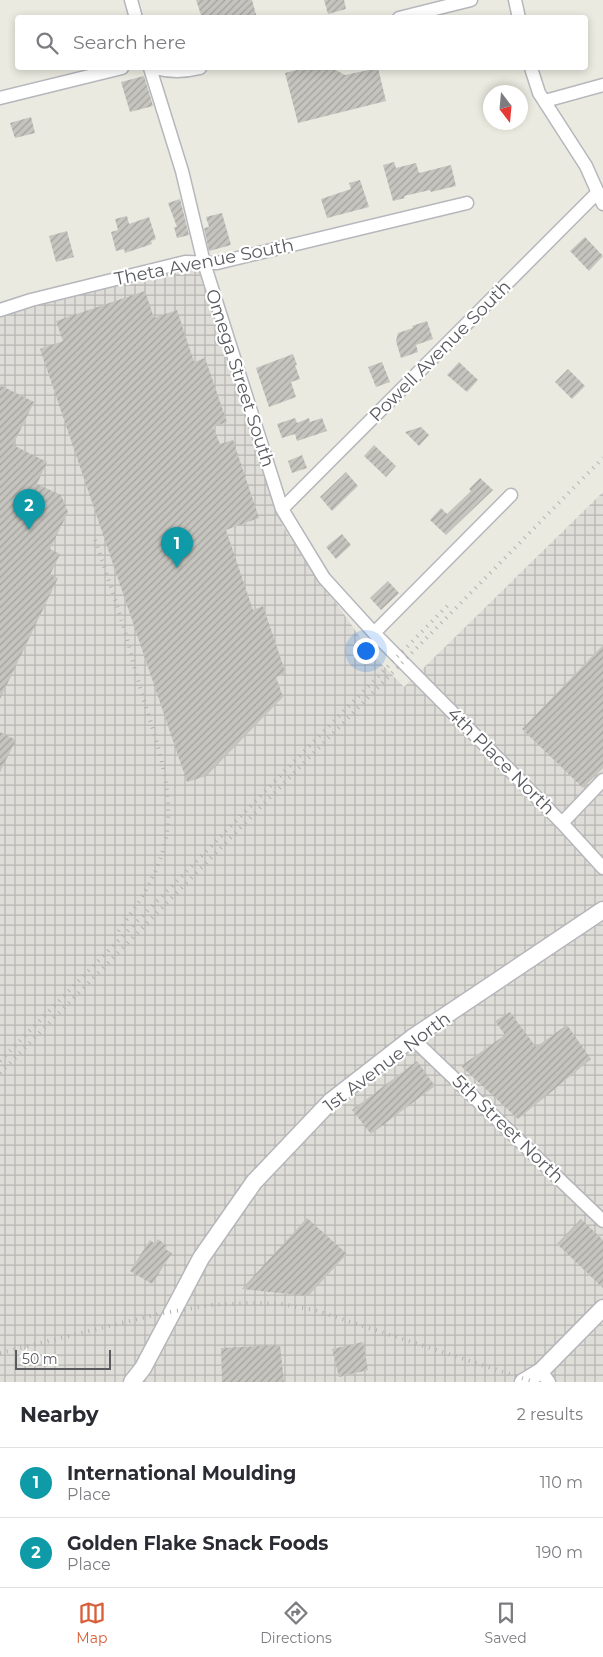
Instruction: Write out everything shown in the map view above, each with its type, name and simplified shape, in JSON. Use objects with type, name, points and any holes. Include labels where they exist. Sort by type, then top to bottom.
[{"type":"street","points":[[131,0],[135,15]]},
{"type":"street","points":[[411,15],[471,0]]},
{"type":"street","points":[[516,0],[518,15]]},
{"type":"street","points":[[0,98],[114,70]]},
{"type":"street","name":"Omega Street South","points":[[151,70],[182,171],[204,264],[282,508],[324,578],[396,656]]},
{"type":"street","points":[[160,70],[167,72],[191,70]]},
{"type":"street","points":[[532,70],[536,85],[586,166],[603,204]]},
{"type":"street","points":[[545,101],[603,85]]},
{"type":"street","name":"Powell Avenue South","points":[[282,508],[598,192]]},
{"type":"street","name":"Theta Avenue South","points":[[0,310],[31,300],[186,262],[217,263],[467,203]]},
{"type":"street","points":[[374,633],[512,495]]},
{"type":"street","name":"4th Place North","points":[[396,656],[562,823],[603,868]]},
{"type":"street","points":[[562,823],[603,780]]},
{"type":"street","name":"1st Avenue North","points":[[132,1382],[143,1368],[201,1258],[254,1182],[331,1101],[412,1038],[603,910]]},
{"type":"street","name":"5th Street North","points":[[412,1038],[603,1221]]},
{"type":"street","points":[[523,1382],[545,1376],[603,1308]]},
{"type":"shaded area","points":[[194,257],[283,527],[371,653],[404,687],[603,492],[603,1382],[0,1382],[0,307]]},
{"type":"building","points":[[196,0],[252,0],[256,15],[201,15]]},
{"type":"building","points":[[324,0],[344,0],[346,9],[328,14]]},
{"type":"building","points":[[297,70],[336,70],[345,75],[378,70],[386,101],[298,123],[285,73]]},
{"type":"building","points":[[144,76],[153,106],[130,112],[121,82]]},
{"type":"building","points":[[31,117],[35,133],[15,138],[10,123]]},
{"type":"building","points":[[394,162],[396,168],[416,163],[419,173],[451,165],[456,186],[404,196],[405,198],[393,201],[383,165]]},
{"type":"building","points":[[360,180],[369,207],[327,218],[321,199],[351,189],[349,183]]},
{"type":"building","points":[[180,199],[189,235],[177,238],[174,227],[177,227],[168,203]]},
{"type":"building","points":[[222,213],[231,245],[209,251],[204,228],[209,227],[206,217]]},
{"type":"building","points":[[127,216],[129,224],[149,217],[156,239],[151,241],[152,244],[125,253],[124,249],[116,251],[111,232],[118,230],[115,219]]},
{"type":"building","points":[[67,231],[74,257],[56,262],[49,236]]},
{"type":"building","points":[[585,237],[603,256],[589,271],[570,251]]},
{"type":"building","points":[[145,291],[154,318],[177,310],[194,362],[205,358],[227,422],[213,427],[220,444],[233,440],[259,518],[226,530],[253,610],[263,606],[286,674],[276,677],[283,697],[206,776],[187,782],[40,349],[63,341],[56,321]]},
{"type":"building","points":[[427,321],[433,339],[416,345],[418,352],[401,358],[396,341],[398,333]]},
{"type":"building","points":[[293,354],[300,379],[291,382],[296,397],[269,407],[256,368]]},
{"type":"building","points":[[382,362],[390,382],[376,387],[368,367]]},
{"type":"building","points":[[459,362],[478,380],[467,392],[447,375]]},
{"type":"building","points":[[568,369],[585,386],[572,399],[555,382]]},
{"type":"building","points":[[0,385],[34,402],[13,445],[47,462],[37,484],[61,495],[68,512],[50,549],[60,554],[50,575],[58,578],[0,699]]},
{"type":"building","points":[[295,418],[297,423],[309,418],[310,422],[322,418],[327,431],[297,441],[295,434],[282,438],[277,424]]},
{"type":"building","points":[[421,427],[429,435],[419,446],[405,432]]},
{"type":"building","points":[[374,445],[396,466],[386,477],[364,456]]},
{"type":"building","points":[[302,455],[307,468],[292,473],[288,461]]},
{"type":"building","points":[[346,472],[358,486],[332,511],[320,497]]},
{"type":"building","points":[[480,478],[493,490],[446,535],[430,520],[441,508],[447,514],[471,491],[469,489]]},
{"type":"building","points":[[342,534],[351,545],[336,559],[326,547]]},
{"type":"building","points":[[388,581],[399,593],[381,610],[370,598]]},
{"type":"building","points":[[603,645],[603,768],[583,788],[522,729]]},
{"type":"building","points":[[0,732],[16,740],[0,772]]},
{"type":"building","points":[[510,1012],[536,1047],[567,1025],[591,1059],[518,1119],[461,1066],[505,1035],[495,1021]]},
{"type":"building","points":[[417,1061],[435,1086],[371,1134],[352,1110]]},
{"type":"building","points":[[307,1218],[347,1254],[308,1296],[242,1289]]},
{"type":"building","points":[[581,1219],[603,1240],[603,1288],[557,1244]]},
{"type":"building","points":[[158,1239],[167,1246],[165,1249],[172,1253],[152,1284],[130,1271],[150,1240],[155,1244]]},
{"type":"building","points":[[363,1342],[368,1370],[339,1377],[332,1349]]},
{"type":"building","points":[[280,1345],[284,1382],[222,1382],[221,1348]]},
{"type":"railway","points":[[0,1073],[603,458]]},
{"type":"railway","points":[[95,540],[124,627],[157,744],[166,785],[168,806],[168,826],[160,859],[150,883],[115,936]]},
{"type":"railway","points":[[0,1061],[450,603]]},
{"type":"railway","points":[[0,1353],[158,1314],[211,1305],[281,1304],[314,1310],[534,1382]]},
{"type":"place","name":"Golden Flake Snack Foods","points":[[29,530]]},
{"type":"place","name":"International Moulding","points":[[177,568]]}]
